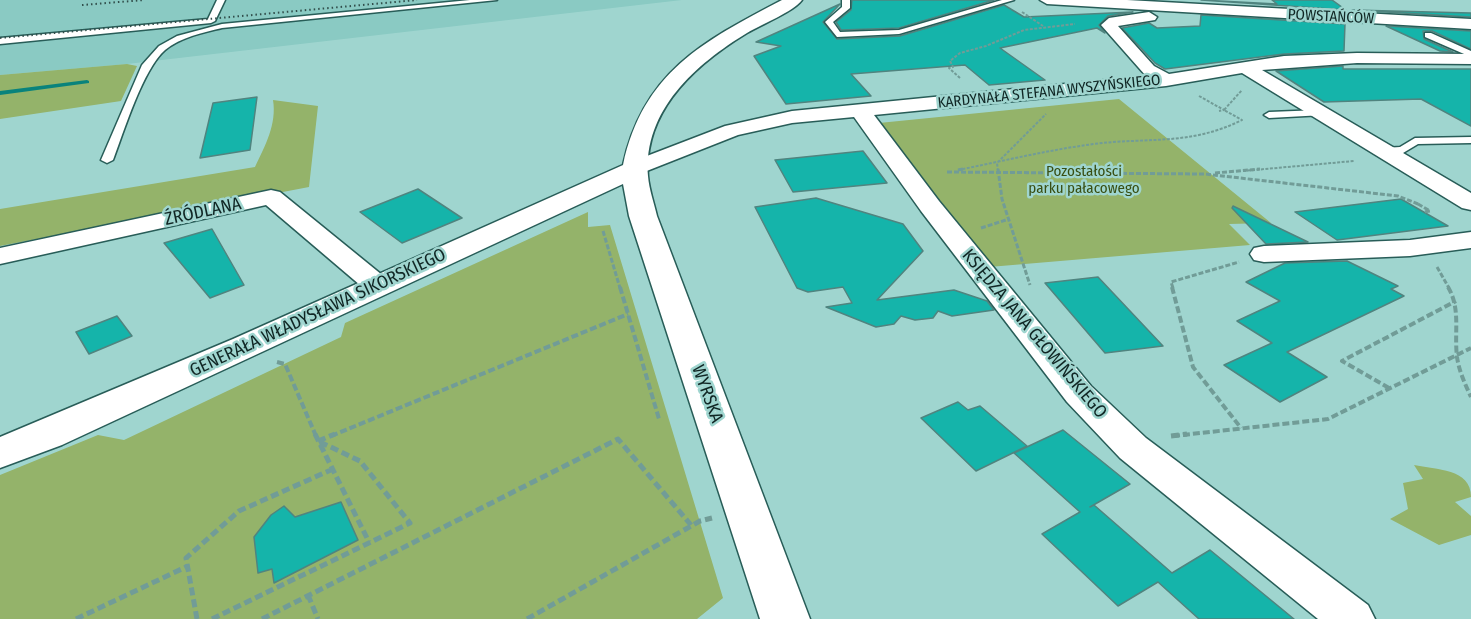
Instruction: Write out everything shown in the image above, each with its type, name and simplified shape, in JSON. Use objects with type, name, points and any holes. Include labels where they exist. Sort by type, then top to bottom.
[{"type":"street","points":[[638,169],[651,109],[666,85],[693,58],[794,0]]},
{"type":"street","name":"POWSTAŃCÓW","points":[[1047,0],[1471,24]]},
{"type":"street","points":[[1166,80],[1148,70],[1109,25],[1114,21],[1220,11]]},
{"type":"street","name":"KARDYNAŁA STEFANA WYSZYŃSKIEGO","points":[[638,169],[698,142],[768,121],[1166,80],[1284,61],[1357,58],[1471,59]]},
{"type":"street","points":[[1244,67],[1471,203]]},
{"type":"street","name":"KSIĘDZA JANA GŁOWIŃSKIEGO","points":[[859,110],[1079,394],[1133,448],[1352,619]]},
{"type":"street","points":[[638,169],[678,143],[698,142]]},
{"type":"street","name":"GENERAŁA WŁADYSŁAWA SIKORSKIEGO","points":[[0,453],[48,435],[638,169]]},
{"type":"street","name":"WYRSKA","points":[[638,169],[643,216],[748,509],[784,619]]},
{"type":"street","name":"ŹRÓDLANA","points":[[0,256],[271,197],[377,285]]},
{"type":"street","points":[[1264,254],[1410,248],[1471,240]]},
{"type":"lane","points":[[211,21],[221,0]]},
{"type":"lane","points":[[107,160],[147,65],[156,51],[167,42],[186,34],[222,26],[446,2],[493,0]]},
{"type":"lane","points":[[846,0],[846,8],[829,22],[837,35],[899,32],[1010,0]]},
{"type":"lane","points":[[0,41],[211,21],[222,26]]},
{"type":"lane","points":[[1428,35],[1471,54]]},
{"type":"lane","points":[[1269,115],[1320,113]]},
{"type":"lane","points":[[1385,152],[1403,150],[1414,141],[1471,140]]},
{"type":"path","points":[[1021,11],[1044,26]]},
{"type":"path","points":[[963,81],[949,68],[953,67],[950,61],[953,57],[1016,33],[1044,26],[1114,21]]},
{"type":"path","points":[[997,163],[1048,111],[1046,92]]},
{"type":"path","points":[[947,172],[1095,144],[1170,141],[1222,129],[1242,120],[1224,110]]},
{"type":"path","points":[[906,173],[1205,174],[1358,160],[1385,152]]},
{"type":"path","points":[[997,163],[1002,199],[1031,286],[1028,298],[1011,309]]},
{"type":"path","points":[[1205,174],[1398,196],[1418,204]]},
{"type":"path","points":[[603,231],[659,418]]},
{"type":"path","points":[[1410,248],[1437,267],[1456,301],[1457,355],[1461,375],[1471,397]]},
{"type":"path","points":[[1242,428],[1193,367],[1172,282],[1264,254]]},
{"type":"path","points":[[1389,388],[1342,361],[1456,301]]},
{"type":"path","points":[[318,441],[628,314]]},
{"type":"path","points":[[245,347],[255,357],[285,364],[318,441],[369,543]]},
{"type":"path","points":[[1133,448],[1164,437],[1328,419],[1471,348]]},
{"type":"path","points":[[262,619],[618,439],[691,525]]},
{"type":"path","points":[[212,619],[410,523],[360,461],[318,441]]},
{"type":"path","points":[[197,619],[186,558],[239,511],[333,469]]},
{"type":"path","points":[[527,619],[691,525],[748,509]]},
{"type":"path","points":[[76,619],[188,566]]},
{"type":"path","points":[[308,596],[318,619]]},
{"type":"shaded area","points":[[0,0],[682,0],[127,64],[0,75]]},
{"type":"green space","points":[[127,64],[137,66],[121,101],[0,119],[0,75]]},
{"type":"green space","name":"Pozostałości parku pałacowego","points":[[1119,99],[1271,223],[1229,224],[1250,245],[989,267],[879,123]]},
{"type":"green space","points":[[273,100],[318,106],[309,187],[0,246],[0,209],[255,167],[272,126]]},
{"type":"green space","points":[[588,212],[588,227],[610,225],[723,598],[697,619],[0,619],[0,475],[98,435],[124,440],[341,337],[345,323]]},
{"type":"green space","points":[[1414,465],[1451,472],[1465,480],[1471,497],[1455,502],[1471,516],[1471,535],[1439,545],[1390,519],[1408,509],[1403,483],[1423,479]]},
{"type":"building","points":[[852,0],[994,0],[899,28],[841,30],[836,22],[851,10]]},
{"type":"building","points":[[1201,0],[1277,4],[1272,0],[1332,0],[1346,10]]},
{"type":"building","points":[[840,4],[823,22],[837,39],[900,36],[1004,5],[1024,17],[1133,12],[1108,16],[1099,25],[1105,33],[1097,28],[1000,48],[1045,80],[989,85],[965,65],[851,74],[871,96],[786,104],[754,56],[781,46],[756,42]]},
{"type":"building","points":[[1352,10],[1471,13],[1471,17]]},
{"type":"building","points":[[1201,15],[1345,24],[1344,51],[1284,54],[1165,69],[1155,63],[1122,28],[1149,23],[1157,28],[1200,26]]},
{"type":"building","points":[[1386,26],[1471,31],[1471,49],[1432,31],[1423,31],[1424,39],[1453,52],[1440,51]]},
{"type":"building","points":[[1343,66],[1343,69],[1471,69],[1471,126],[1421,99],[1324,102],[1276,71]]},
{"type":"building","points":[[257,97],[250,150],[200,158],[213,103]]},
{"type":"building","points":[[863,151],[887,183],[793,192],[775,160]]},
{"type":"building","points":[[418,189],[462,218],[402,243],[360,212]]},
{"type":"building","points":[[816,198],[903,224],[923,251],[877,300],[954,290],[987,301],[994,310],[952,316],[938,311],[933,318],[915,320],[901,316],[894,324],[876,327],[826,307],[852,303],[843,287],[808,292],[797,288],[755,207]]},
{"type":"building","points":[[1401,199],[1448,226],[1337,240],[1295,212]]},
{"type":"building","points":[[1233,206],[1308,242],[1266,244],[1232,208]]},
{"type":"building","points":[[212,229],[244,285],[210,298],[164,243]]},
{"type":"building","points":[[1347,261],[1398,286],[1391,289],[1404,296],[1287,352],[1327,377],[1280,402],[1224,365],[1272,343],[1237,321],[1280,301],[1246,282],[1285,263]]},
{"type":"building","points":[[1098,277],[1163,346],[1105,353],[1045,283]]},
{"type":"building","points":[[117,316],[132,336],[89,354],[76,332]]},
{"type":"building","points":[[958,402],[968,410],[980,406],[1027,446],[976,471],[921,418]]},
{"type":"building","points":[[1063,430],[1130,484],[1090,507],[1094,505],[1172,573],[1210,550],[1294,619],[1199,619],[1158,582],[1118,606],[1042,534],[1080,512],[1014,453]]},
{"type":"building","points":[[341,502],[358,540],[274,583],[272,569],[258,573],[254,537],[271,515],[284,506],[295,517]]},
{"type":"waterway","points":[[0,93],[87,82]]},
{"type":"railway","points":[[82,5],[144,0]]},
{"type":"railway","points":[[0,38],[417,0]]}]
